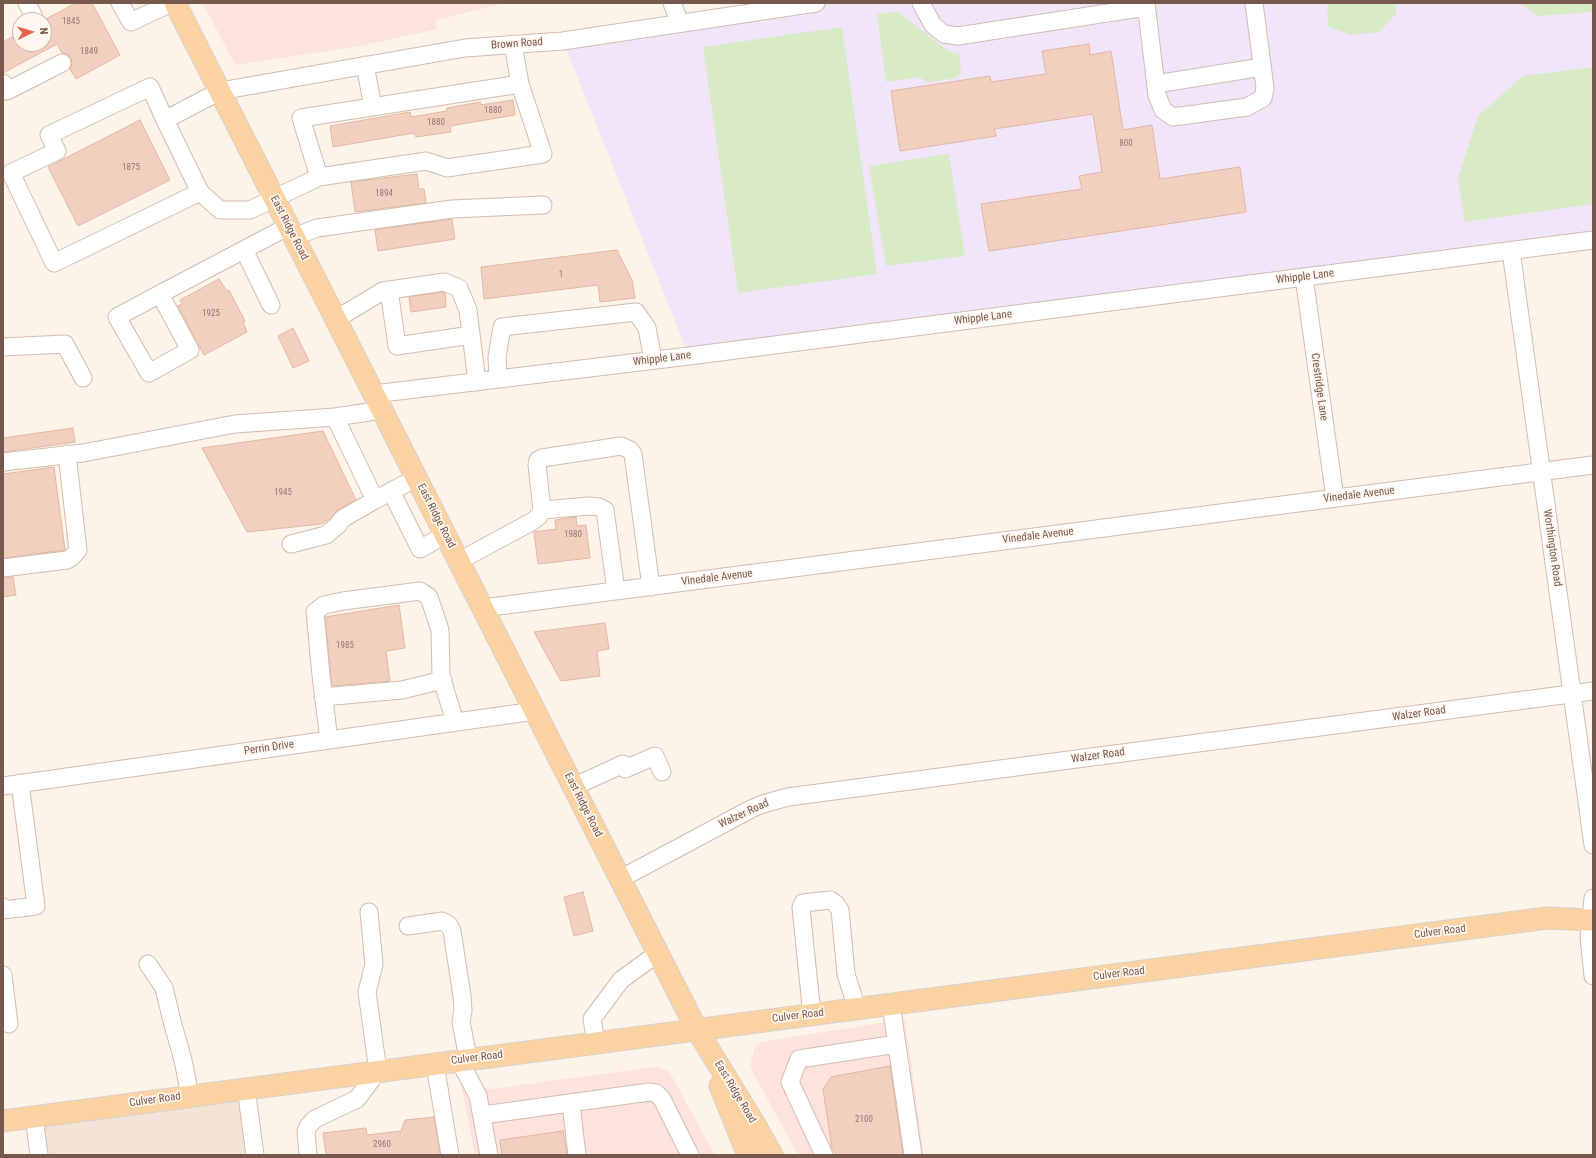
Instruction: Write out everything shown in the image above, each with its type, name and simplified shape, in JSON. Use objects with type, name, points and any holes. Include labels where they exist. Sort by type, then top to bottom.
[{"type":"main road","name":"East Ridge Road","points":[[175,3],[697,1030],[772,1155]]},
{"type":"main road","name":"Culver Road","points":[[3,1121],[1547,918],[1592,920]]},
{"type":"main road","name":"East Ridge Road","points":[[697,1030],[748,1155]]},
{"type":"street","points":[[120,3],[131,22],[171,3]]},
{"type":"street","points":[[672,3],[680,23]]},
{"type":"street","name":"Brown Road","points":[[165,120],[220,91],[465,48],[563,41],[816,3]]},
{"type":"street","points":[[922,3],[933,25],[944,34],[958,36],[1146,5],[1157,95],[1163,110],[1172,117],[1247,107],[1263,98],[1265,88],[1254,3]]},
{"type":"street","points":[[200,192],[54,262],[11,173],[57,151],[49,135],[150,87],[200,192],[220,210],[250,210],[320,177],[426,161],[447,168],[543,154],[520,84],[513,44]]},
{"type":"street","points":[[4,89],[62,63]]},
{"type":"street","points":[[365,65],[373,107]]},
{"type":"street","points":[[1156,84],[1262,67]]},
{"type":"street","points":[[320,177],[301,118],[520,84]]},
{"type":"street","points":[[160,294],[190,350],[149,373],[117,317],[160,294],[244,250],[291,232],[317,228],[444,210],[543,205]]},
{"type":"street","name":"Whipple Lane","points":[[3,462],[82,453],[236,424],[334,417],[378,402],[498,379],[1593,240]]},
{"type":"street","points":[[244,250],[271,305]]},
{"type":"street","name":"Worthington Road","points":[[1511,250],[1593,845]]},
{"type":"street","name":"Crestridge Lane","points":[[1304,277],[1335,498]]},
{"type":"street","points":[[336,319],[383,290],[444,282],[459,288],[468,310],[478,382]]},
{"type":"street","points":[[389,290],[397,346],[471,335]]},
{"type":"street","points":[[498,379],[497,357],[502,327],[636,312],[647,328],[653,360]]},
{"type":"street","points":[[3,347],[65,344],[83,378]]},
{"type":"street","points":[[334,417],[375,500]]},
{"type":"street","points":[[458,561],[533,521],[539,516],[542,510],[537,465],[538,460],[542,458],[621,446],[630,450],[633,454],[651,587]]},
{"type":"street","points":[[3,568],[67,560],[78,550],[67,454]]},
{"type":"street","name":"Vinedale Avenue","points":[[483,608],[1593,465]]},
{"type":"street","points":[[291,544],[326,535],[338,525],[342,519],[416,478]]},
{"type":"street","points":[[391,491],[420,549],[445,535]]},
{"type":"street","points":[[542,510],[589,506],[599,506],[605,510],[616,591]]},
{"type":"street","points":[[329,740],[315,612],[324,606],[343,601],[420,591],[430,597],[440,630],[442,680],[455,722]]},
{"type":"street","points":[[324,697],[402,690],[442,680]]},
{"type":"street","name":"Walzer Road","points":[[620,879],[751,809],[788,797],[1593,691]]},
{"type":"street","name":"Perrin Drive","points":[[3,786],[535,711]]},
{"type":"street","points":[[573,787],[623,764],[626,769],[655,756],[662,772]]},
{"type":"street","points":[[3,907],[3,910],[36,906],[20,783]]},
{"type":"street","points":[[1593,898],[1592,920],[1589,937],[1593,976]]},
{"type":"street","points":[[812,1015],[801,908],[803,903],[830,900],[836,904],[840,910],[846,974],[857,1008]]},
{"type":"street","points":[[308,1155],[306,1131],[315,1119],[357,1099],[378,1071],[367,992],[374,964],[369,912]]},
{"type":"street","points":[[408,926],[442,921],[449,925],[452,931],[462,996],[463,1011],[461,1021],[464,1060],[478,1096],[483,1115],[489,1155]]},
{"type":"street","points":[[596,1043],[592,1018],[621,980],[658,953]]},
{"type":"street","points":[[148,964],[164,988],[183,1060],[190,1096]]},
{"type":"street","points":[[3,975],[9,1024]]},
{"type":"street","points":[[891,1004],[914,1155]]},
{"type":"street","points":[[824,1155],[790,1082],[799,1059],[897,1044]]},
{"type":"street","points":[[435,1064],[450,1155]]},
{"type":"street","points":[[246,1088],[255,1155]]},
{"type":"street","points":[[483,1115],[649,1092],[656,1093],[662,1099],[690,1155]]},
{"type":"street","points":[[571,1104],[577,1155]]},
{"type":"street","points":[[34,1117],[39,1155]]},
{"type":"shaded area","points":[[203,3],[506,3],[436,20],[437,29],[360,46],[235,65]]},
{"type":"shaded area","points":[[806,3],[1593,3],[1593,241],[689,356],[563,41]]},
{"type":"shaded area","points":[[905,1019],[924,1155],[798,1155],[750,1067],[754,1049],[761,1042]]},
{"type":"shaded area","points":[[655,1067],[669,1071],[715,1155],[475,1155],[461,1085],[491,1089]]},
{"type":"shaded area","points":[[246,1088],[256,1155],[39,1155],[34,1117]]},
{"type":"green space","points":[[1327,3],[1396,3],[1396,14],[1379,32],[1351,35],[1328,27]]},
{"type":"green space","points":[[1520,3],[1593,3],[1593,12],[1538,16]]},
{"type":"green space","points":[[898,12],[949,52],[959,53],[961,72],[956,78],[926,83],[920,77],[886,82],[877,14]]},
{"type":"green space","points":[[842,27],[877,274],[738,293],[703,47]]},
{"type":"green space","points":[[1593,67],[1593,204],[1465,222],[1458,179],[1478,116],[1523,76]]},
{"type":"green space","points":[[949,154],[965,256],[886,266],[869,166]]},
{"type":"building","points":[[76,3],[92,3],[120,55],[76,79],[70,69],[72,63],[71,58],[67,54],[62,53],[57,44],[52,47],[52,16]]},
{"type":"building","points":[[12,37],[12,52],[42,52],[3,73],[3,42]]},
{"type":"building","points":[[1089,44],[1090,55],[1111,51],[1123,130],[1152,125],[1160,179],[1240,167],[1246,212],[989,251],[981,204],[1082,189],[1079,176],[1102,172],[1093,114],[994,129],[996,136],[900,151],[891,91],[990,76],[991,82],[1046,74],[1042,51]]},
{"type":"building","points":[[513,100],[515,115],[450,126],[451,132],[416,137],[414,133],[333,147],[330,126],[410,112],[411,117],[447,111],[447,108],[480,102],[481,105]]},
{"type":"building","points":[[140,120],[170,180],[78,226],[48,167]]},
{"type":"building","points":[[417,174],[419,189],[424,189],[426,203],[355,212],[351,182]]},
{"type":"building","points":[[452,219],[455,239],[378,251],[375,230]]},
{"type":"building","points":[[617,250],[632,280],[635,298],[600,302],[598,285],[484,299],[481,267]]},
{"type":"building","points":[[219,279],[227,291],[229,290],[245,321],[243,322],[247,332],[204,355],[178,306],[182,304],[180,300]]},
{"type":"building","points":[[443,292],[445,293],[446,307],[411,312],[409,297]]},
{"type":"building","points":[[293,328],[309,361],[293,368],[278,336]]},
{"type":"building","points":[[73,428],[75,442],[3,452],[3,438]]},
{"type":"building","points":[[323,431],[356,500],[337,510],[331,518],[321,524],[247,532],[202,448]]},
{"type":"building","points":[[54,467],[65,550],[3,558],[3,474]]},
{"type":"building","points":[[576,517],[577,526],[586,525],[590,558],[538,564],[534,532],[556,529],[555,520]]},
{"type":"building","points":[[13,577],[16,595],[3,597],[3,578]]},
{"type":"building","points":[[399,605],[405,648],[386,651],[390,681],[332,686],[325,617]]},
{"type":"building","points":[[605,623],[609,649],[597,651],[600,676],[561,681],[534,632]]},
{"type":"building","points":[[583,892],[593,931],[574,936],[564,897]]},
{"type":"building","points":[[890,1066],[903,1155],[837,1155],[832,1148],[823,1089],[831,1077]]},
{"type":"building","points":[[434,1117],[440,1155],[326,1155],[323,1133],[366,1128],[367,1135],[401,1131],[405,1120]]},
{"type":"building","points":[[563,1131],[567,1155],[502,1155],[500,1140]]}]
